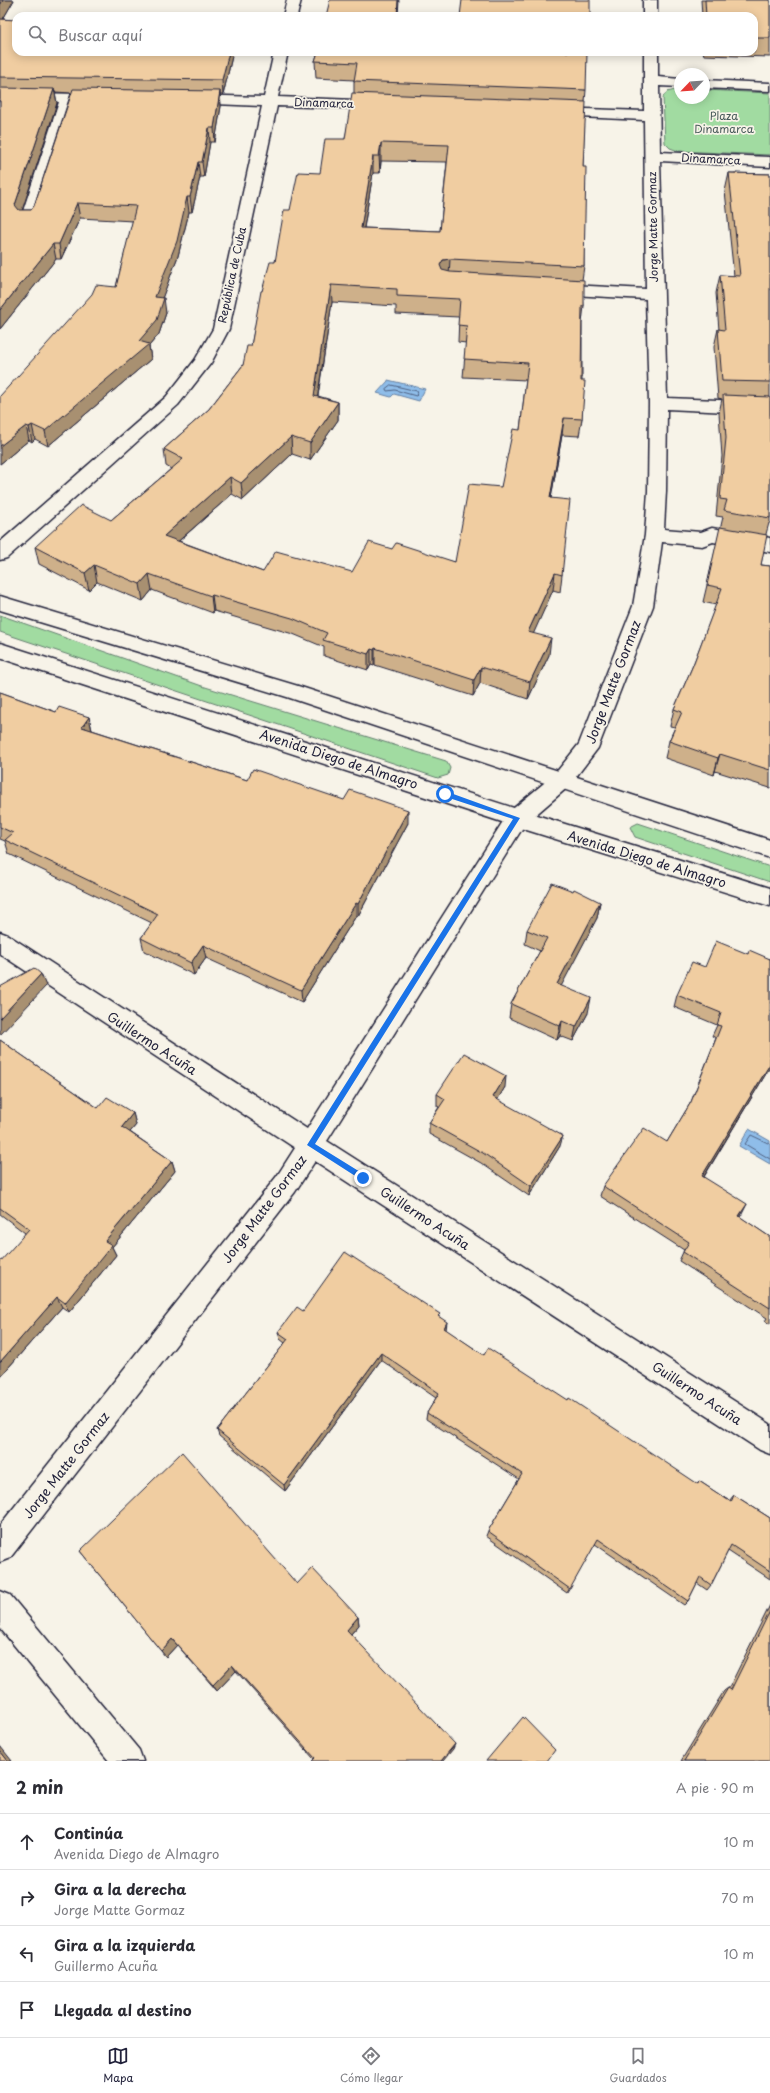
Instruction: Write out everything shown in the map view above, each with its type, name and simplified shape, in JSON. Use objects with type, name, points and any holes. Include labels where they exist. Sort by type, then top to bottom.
[{"type":"street","points":[[291,12],[294,0]]},
{"type":"street","points":[[650,0],[650,12]]},
{"type":"street","name":"República de Cuba","points":[[0,553],[172,402],[202,363],[221,329],[269,101],[280,56]]},
{"type":"street","name":"Jorge Matte Gormaz","points":[[0,1548],[276,1196],[311,1145],[517,818],[562,780],[588,748],[643,606],[654,535],[657,491],[658,403],[654,294],[652,56]]},
{"type":"street","points":[[652,81],[674,83]]},
{"type":"street","points":[[710,84],[770,87]]},
{"type":"street","points":[[0,97],[115,98]]},
{"type":"street","points":[[28,220],[68,98]]},
{"type":"street","name":"Dinamarca","points":[[178,99],[396,106]]},
{"type":"street","points":[[545,112],[652,116]]},
{"type":"street","name":"Dinamarca","points":[[652,156],[770,162]]},
{"type":"street","points":[[541,288],[654,294]]},
{"type":"street","points":[[658,403],[770,408]]},
{"type":"street","points":[[654,535],[702,540],[712,535],[770,545]]},
{"type":"street","points":[[702,540],[707,548],[770,560]]},
{"type":"street","points":[[0,603],[292,691],[770,849]]},
{"type":"street","name":"Avenida Diego de Almagro","points":[[0,650],[517,818],[770,897]]},
{"type":"street","name":"Guillermo Acuña","points":[[0,942],[311,1145],[770,1440]]},
{"type":"street","points":[[0,1605],[128,1761]]},
{"type":"green space","name":"Plaza Dinamarca","points":[[674,90],[674,104],[710,104],[710,90],[770,93],[770,155],[678,151],[670,148],[665,143],[663,97],[667,92]]},
{"type":"green space","points":[[0,615],[202,686],[446,761],[450,768],[448,775],[438,778],[0,632]]},
{"type":"green space","points":[[638,823],[770,867],[770,882],[635,837],[630,827]]},
{"type":"water","points":[[388,381],[425,389],[419,401],[394,394],[391,397],[377,393]]},
{"type":"water","points":[[749,1129],[770,1141],[770,1164],[739,1146]]},
{"type":"building","points":[[330,0],[398,0],[397,12],[327,12]]},
{"type":"building","points":[[462,0],[590,0],[590,12],[460,12]]},
{"type":"building","points":[[705,0],[770,0],[770,38],[758,38],[758,12],[706,12]]},
{"type":"building","points":[[0,19],[12,20],[12,56],[228,56],[222,80],[0,77]]},
{"type":"building","points":[[317,56],[587,56],[586,90],[354,81],[357,63],[315,61]]},
{"type":"building","points":[[0,88],[54,89],[15,205],[19,210],[31,210],[34,206],[73,89],[220,91],[214,128],[209,128],[202,162],[198,162],[190,197],[187,197],[177,241],[155,297],[164,298],[157,320],[139,341],[149,344],[45,431],[32,425],[29,427],[26,426],[0,446],[0,396],[92,294],[96,285],[116,287],[136,206],[77,203],[59,244],[53,244],[0,310]]},
{"type":"building","points":[[352,93],[586,102],[583,167],[586,167],[584,266],[450,259],[443,260],[440,265],[442,270],[450,272],[584,280],[584,306],[582,306],[581,381],[585,381],[582,419],[564,418],[550,498],[570,500],[562,575],[555,573],[528,632],[551,638],[530,682],[481,667],[474,680],[375,648],[374,650],[371,649],[368,654],[323,640],[327,633],[292,618],[212,595],[211,596],[149,574],[140,584],[94,565],[85,573],[35,547],[81,505],[111,520],[183,459],[164,449],[209,409],[243,365],[247,346],[251,346],[261,291],[270,262],[275,262],[284,210],[290,210],[298,172],[320,173],[325,139],[345,139]],"holes":[[[381,143],[449,145],[440,231],[361,228],[373,156],[379,156]],[[331,285],[397,289],[397,296],[460,299],[458,325],[467,326],[464,359],[528,363],[520,430],[513,429],[501,487],[469,484],[455,562],[396,543],[392,549],[369,542],[352,572],[276,551],[263,572],[164,536],[230,477],[241,483],[291,437],[310,443],[338,402],[314,396]]]},
{"type":"building","points":[[729,173],[770,174],[770,382],[722,381],[718,329],[725,330],[720,275],[740,276]]},
{"type":"building","points":[[723,395],[770,397],[770,518],[724,510],[727,500],[720,499],[726,438]]},
{"type":"building","points":[[720,527],[767,535],[761,565],[770,566],[770,770],[720,754],[718,758],[669,741],[682,712],[674,709],[693,665],[722,588],[707,585]]},
{"type":"building","points":[[0,692],[56,712],[59,707],[89,717],[82,727],[247,780],[253,769],[344,800],[350,790],[408,810],[358,904],[356,903],[301,990],[203,945],[191,963],[141,938],[158,914],[5,840],[13,833],[0,827]]},
{"type":"building","points":[[552,883],[573,891],[574,889],[600,902],[557,984],[591,998],[576,1027],[562,1021],[560,1026],[511,1004],[547,938],[527,930]]},
{"type":"building","points":[[716,941],[748,954],[749,950],[770,959],[770,1064],[702,1176],[747,1204],[739,1216],[770,1237],[770,1308],[683,1252],[689,1242],[603,1186],[644,1128],[667,1142],[691,1102],[721,1026],[717,1025],[721,1013],[677,995],[692,962],[705,967]]},
{"type":"building","points":[[34,968],[41,974],[0,1018],[0,987]]},
{"type":"building","points":[[0,1040],[98,1108],[107,1097],[133,1113],[122,1127],[172,1161],[105,1241],[112,1245],[65,1303],[57,1297],[0,1362],[0,1262],[29,1229],[0,1208]]},
{"type":"building","points":[[464,1053],[506,1076],[493,1097],[563,1136],[531,1186],[483,1153],[429,1123],[445,1099],[437,1094]]},
{"type":"building","points":[[345,1252],[440,1314],[438,1316],[447,1322],[444,1328],[484,1355],[488,1348],[568,1400],[569,1398],[698,1484],[699,1481],[731,1502],[734,1495],[770,1518],[770,1571],[731,1545],[711,1585],[700,1577],[688,1601],[598,1539],[570,1589],[488,1531],[522,1474],[427,1413],[439,1393],[381,1353],[284,1485],[217,1430],[288,1339],[278,1332],[297,1307],[303,1311]]},
{"type":"building","points":[[182,1452],[297,1584],[312,1568],[358,1617],[347,1630],[455,1744],[441,1761],[312,1761],[315,1758],[232,1665],[213,1685],[172,1639],[161,1651],[80,1551]]},
{"type":"building","points":[[770,1611],[770,1761],[684,1761],[728,1688],[731,1690]]},
{"type":"building","points":[[523,1717],[555,1750],[547,1761],[486,1761]]},
{"type":"building","points":[[0,1751],[8,1761],[0,1761]]},
{"type":"route","points":[[363,1178],[311,1145],[517,818],[445,794]]}]
